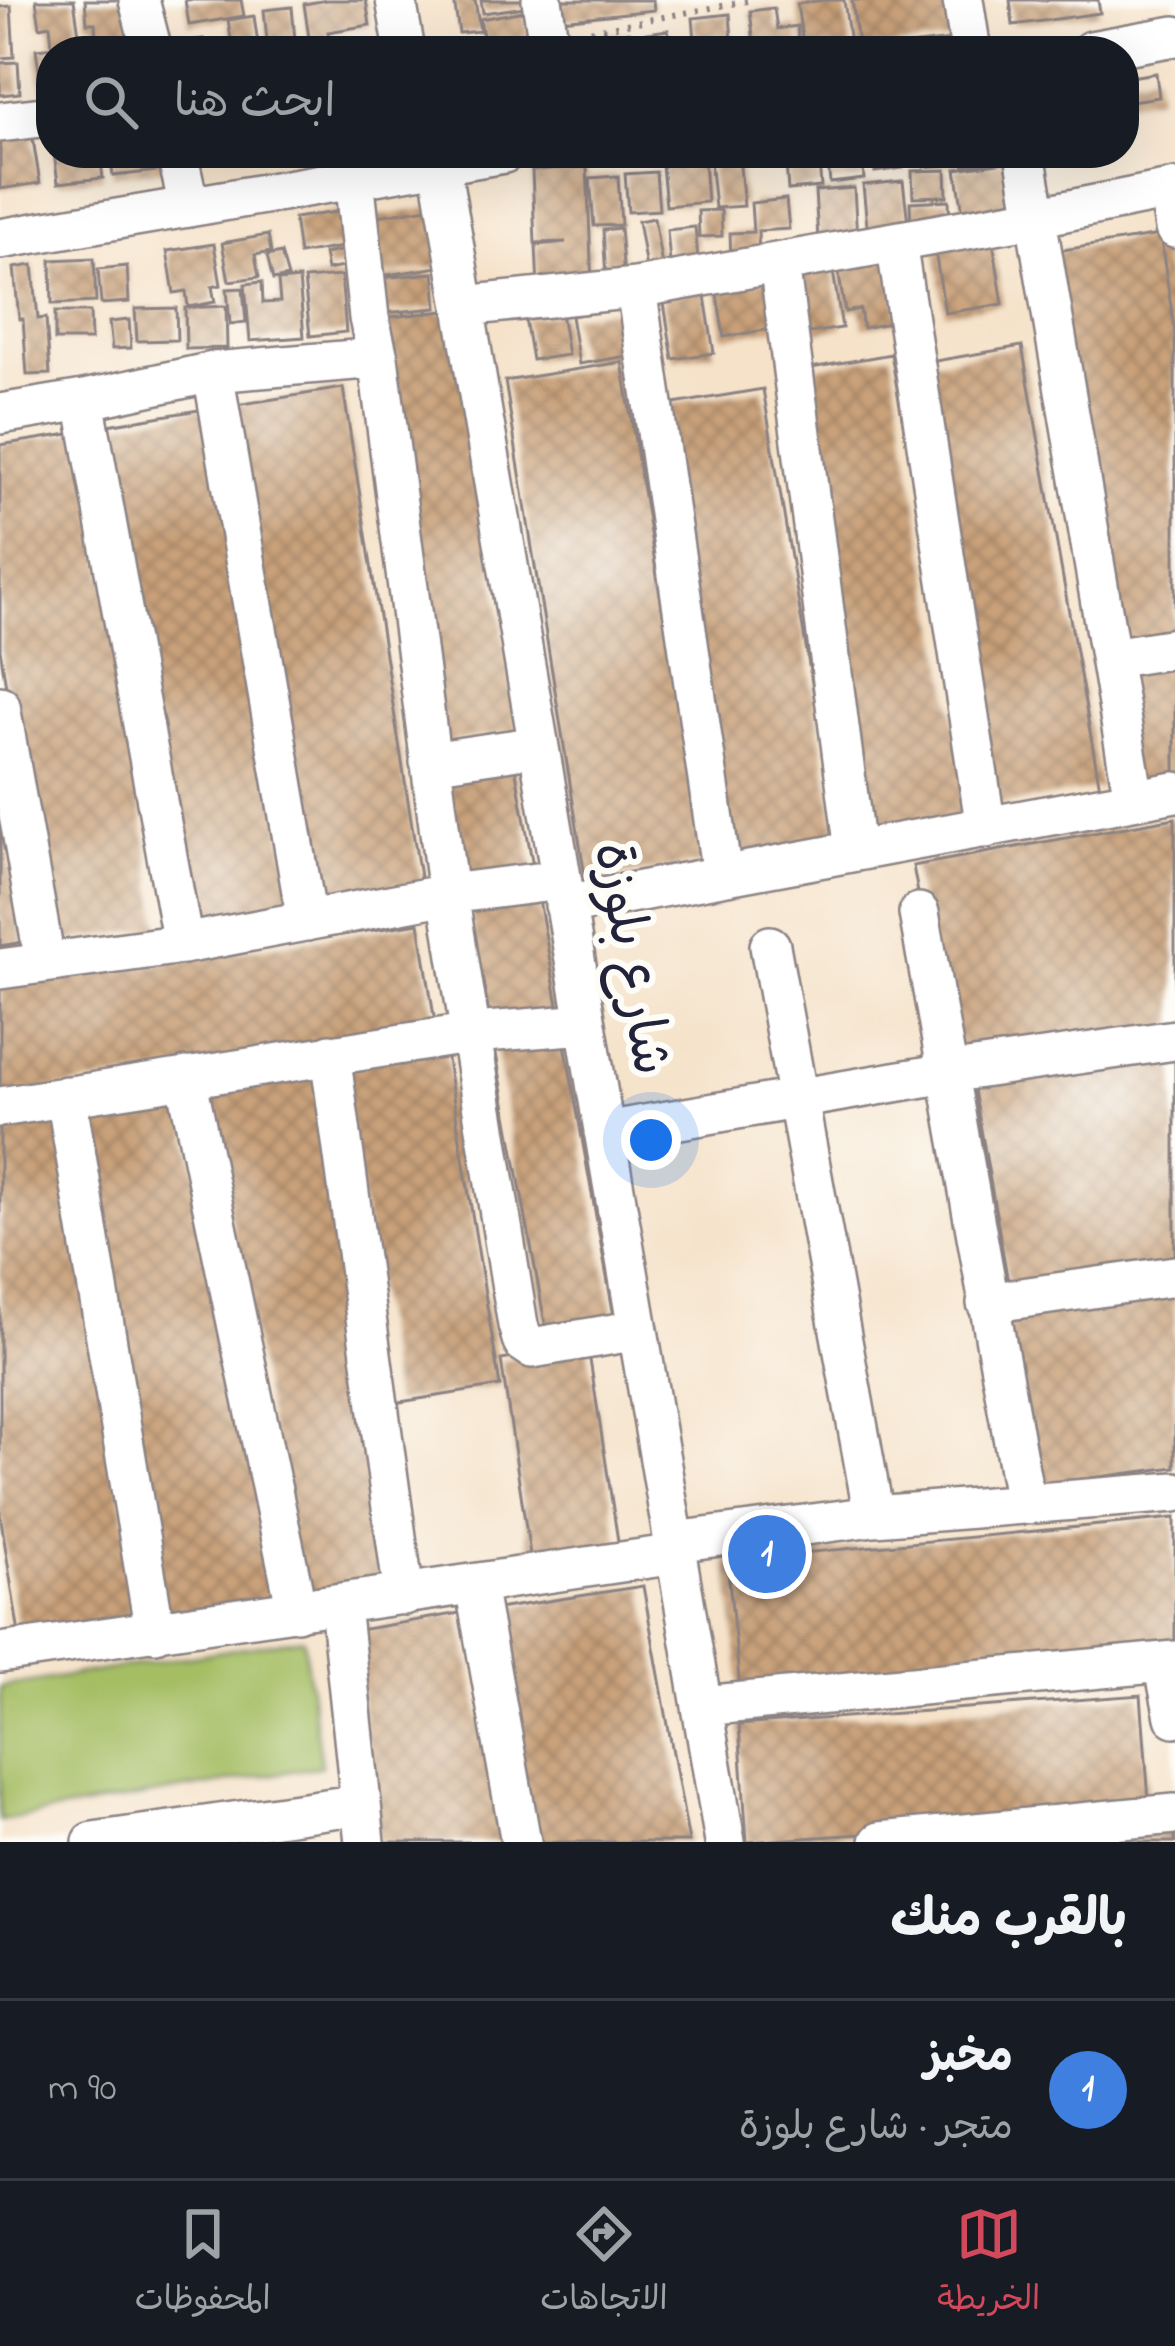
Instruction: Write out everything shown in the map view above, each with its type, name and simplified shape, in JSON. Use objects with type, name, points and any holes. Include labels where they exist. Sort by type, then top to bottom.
[{"type":"street","points":[[139,0],[148,36]]},
{"type":"street","points":[[396,0],[402,36]]},
{"type":"street","points":[[964,0],[968,36]]},
{"type":"street","points":[[1139,42],[1175,36]]},
{"type":"street","points":[[0,122],[36,118]]},
{"type":"street","points":[[180,168],[189,207]]},
{"type":"street","points":[[0,238],[395,168]]},
{"type":"street","name":"شارع بلوزة","points":[[438,168],[725,1842]]},
{"type":"street","points":[[1027,168],[1134,800]]},
{"type":"street","points":[[354,177],[448,894],[518,1325],[523,1342],[532,1348],[638,1330]]},
{"type":"street","points":[[464,306],[636,288],[1035,218],[1173,202]]},
{"type":"street","points":[[896,242],[986,828]]},
{"type":"street","points":[[779,263],[855,851]]},
{"type":"street","points":[[636,288],[722,875]]},
{"type":"street","points":[[0,414],[213,372],[378,358]]},
{"type":"street","points":[[213,372],[307,921]]},
{"type":"street","points":[[83,400],[183,944]]},
{"type":"street","points":[[1111,658],[1175,648]]},
{"type":"street","points":[[0,706],[45,962]]},
{"type":"street","points":[[430,762],[538,746]]},
{"type":"street","points":[[0,969],[183,944],[448,894],[563,892],[722,875],[1175,792]]},
{"type":"street","points":[[919,914],[1025,1503]]},
{"type":"street","points":[[770,946],[874,1516]]},
{"type":"street","points":[[0,1107],[473,1033],[586,1024]]},
{"type":"street","points":[[604,1132],[947,1073],[1175,1040]]},
{"type":"street","points":[[330,1054],[404,1595]]},
{"type":"street","points":[[186,1077],[297,1612]]},
{"type":"street","points":[[66,1096],[155,1631]]},
{"type":"street","points":[[987,1303],[1175,1276]]},
{"type":"street","points":[[1,1644],[155,1631],[297,1612],[874,1516],[1175,1492]]},
{"type":"street","points":[[476,1585],[521,1842]]},
{"type":"street","points":[[93,1842],[363,1823],[340,1605]]},
{"type":"street","points":[[702,1706],[1169,1662],[1175,1717]]},
{"type":"street","points":[[880,1842],[1175,1814]]},
{"type":"path","points":[[511,36],[545,20],[753,0]]},
{"type":"path","points":[[369,318],[464,306]]},
{"type":"green space","points":[[303,1638],[321,1766],[0,1821],[0,1687]]},
{"type":"building","points":[[36,0],[74,0],[79,36],[51,36],[50,25],[40,27]]},
{"type":"building","points":[[85,0],[126,0],[132,36],[96,36],[95,23],[87,23]]},
{"type":"building","points":[[185,0],[241,0],[244,16],[189,25]]},
{"type":"building","points":[[366,0],[370,25],[309,36],[304,4]]},
{"type":"building","points":[[454,0],[475,0],[480,31],[459,33]]},
{"type":"building","points":[[481,0],[524,0],[525,7],[483,13]]},
{"type":"building","points":[[559,0],[653,0],[654,10],[561,20]]},
{"type":"building","points":[[844,0],[849,36],[802,36],[797,4]]},
{"type":"building","points":[[852,0],[954,0],[959,36],[857,36]]},
{"type":"building","points":[[1010,0],[1098,0],[1100,13],[1013,25]]},
{"type":"building","points":[[11,6],[14,57],[0,58],[0,7]]},
{"type":"building","points":[[292,7],[295,36],[267,36],[264,10]]},
{"type":"building","points":[[774,8],[777,29],[797,26],[798,36],[753,36],[750,11]]},
{"type":"building","points":[[524,11],[528,36],[483,36],[480,19]]},
{"type":"building","points":[[730,14],[732,36],[695,36],[693,18]]},
{"type":"building","points":[[254,16],[257,36],[231,36],[228,20]]},
{"type":"building","points":[[668,30],[669,36],[634,36]]},
{"type":"building","points":[[18,62],[20,93],[0,95],[0,63]]},
{"type":"building","points":[[1156,73],[1159,97],[1139,100],[1139,76]]},
{"type":"building","points":[[31,127],[40,183],[0,189],[0,132]]},
{"type":"building","points":[[56,168],[102,168],[103,178],[58,183]]},
{"type":"building","points":[[112,168],[166,168],[166,170],[113,176]]},
{"type":"building","points":[[587,168],[592,285],[538,289],[536,245],[566,242],[535,243],[532,170]]},
{"type":"building","points":[[662,168],[704,168],[707,202],[666,206]]},
{"type":"building","points":[[711,168],[740,168],[744,206],[715,208]]},
{"type":"building","points":[[786,168],[820,168],[821,187],[788,190]]},
{"type":"building","points":[[828,168],[863,168],[864,179],[830,183]]},
{"type":"building","points":[[1013,168],[1019,210],[964,218],[956,169]]},
{"type":"building","points":[[946,170],[947,196],[913,197],[912,171]]},
{"type":"building","points":[[656,172],[659,210],[628,212],[625,174]]},
{"type":"building","points":[[618,176],[621,225],[594,226],[590,178]]},
{"type":"building","points":[[903,181],[909,231],[868,236],[863,185]]},
{"type":"building","points":[[854,188],[857,237],[818,239],[815,191]]},
{"type":"building","points":[[786,199],[789,229],[758,231],[759,257],[731,259],[730,233],[753,232],[751,203]]},
{"type":"building","points":[[949,200],[950,223],[911,225],[910,202]]},
{"type":"building","points":[[441,206],[451,265],[381,276],[371,217]]},
{"type":"building","points":[[721,210],[722,236],[699,237],[698,211]]},
{"type":"building","points":[[344,211],[349,246],[299,254],[294,218]]},
{"type":"building","points":[[654,218],[663,272],[647,274],[638,221]]},
{"type":"building","points":[[695,227],[699,270],[671,273],[667,230]]},
{"type":"building","points":[[620,228],[624,277],[606,278],[603,230]]},
{"type":"building","points":[[268,235],[271,252],[255,255],[259,277],[229,281],[222,243]]},
{"type":"building","points":[[992,235],[1003,304],[945,313],[934,245]]},
{"type":"building","points":[[1160,235],[1175,333],[1175,638],[1105,649],[1043,253]]},
{"type":"building","points":[[214,244],[221,285],[212,287],[215,302],[188,307],[186,291],[174,293],[167,251]]},
{"type":"building","points":[[356,248],[359,264],[327,270],[324,254]]},
{"type":"building","points":[[281,253],[288,277],[273,280],[267,256]]},
{"type":"building","points":[[889,255],[900,321],[863,328],[860,309],[845,312],[837,263]]},
{"type":"building","points":[[94,258],[96,302],[52,304],[51,260]]},
{"type":"building","points":[[33,265],[38,319],[46,318],[50,374],[27,375],[14,268]]},
{"type":"building","points":[[832,265],[842,328],[796,335],[786,272]]},
{"type":"building","points":[[127,266],[129,302],[101,304],[98,269]]},
{"type":"building","points":[[434,273],[437,308],[374,314],[370,279]]},
{"type":"building","points":[[341,276],[346,332],[310,336],[304,279]]},
{"type":"building","points":[[299,279],[304,337],[250,341],[245,284],[262,282],[263,303],[280,302],[278,281]]},
{"type":"building","points":[[769,280],[777,328],[724,337],[716,288]]},
{"type":"building","points":[[243,288],[246,322],[230,324],[227,289]]},
{"type":"building","points":[[704,290],[714,353],[673,359],[663,297]]},
{"type":"building","points":[[226,306],[227,348],[186,349],[185,308]]},
{"type":"building","points":[[632,306],[640,354],[579,364],[571,316]]},
{"type":"building","points":[[176,308],[177,340],[137,341],[135,309]]},
{"type":"building","points":[[455,310],[518,731],[438,743],[382,318]]},
{"type":"building","points":[[55,312],[90,312],[91,340],[55,340]]},
{"type":"building","points":[[561,313],[568,355],[532,360],[525,319]]},
{"type":"building","points":[[129,320],[131,348],[112,349],[109,322]]},
{"type":"building","points":[[1022,346],[1100,788],[996,806],[918,364]]},
{"type":"building","points":[[891,354],[971,816],[863,834],[783,373]]},
{"type":"building","points":[[622,362],[704,863],[586,882],[505,381]]},
{"type":"building","points":[[343,388],[421,883],[308,901],[230,406]]},
{"type":"building","points":[[763,389],[838,840],[731,857],[656,407]]},
{"type":"building","points":[[211,408],[294,904],[185,923],[102,426]]},
{"type":"building","points":[[82,432],[160,927],[47,945],[0,649],[0,445]]},
{"type":"building","points":[[1175,660],[1175,784],[1134,792],[1113,671]]},
{"type":"building","points":[[514,761],[615,1322],[547,1334],[445,773]]},
{"type":"building","points":[[0,809],[23,942],[0,946]]},
{"type":"building","points":[[1175,818],[1175,1025],[950,1066],[913,866]]},
{"type":"building","points":[[419,923],[436,1029],[0,1097],[0,988]]},
{"type":"building","points":[[445,1047],[500,1386],[394,1403],[340,1064]]},
{"type":"building","points":[[1175,1049],[1175,1264],[1010,1293],[973,1084]]},
{"type":"building","points":[[322,1062],[394,1582],[303,1600],[205,1084]]},
{"type":"building","points":[[180,1090],[282,1603],[161,1621],[80,1101]]},
{"type":"building","points":[[59,1104],[141,1621],[20,1640],[0,1514],[0,1114]]},
{"type":"building","points":[[1175,1283],[1175,1467],[1037,1485],[1000,1308]]},
{"type":"building","points":[[588,1347],[620,1554],[532,1568],[501,1360]]},
{"type":"building","points":[[1175,1518],[1175,1647],[740,1688],[727,1560]]},
{"type":"building","points":[[643,1586],[689,1842],[527,1842],[491,1610]]},
{"type":"building","points":[[460,1613],[504,1842],[378,1842],[353,1631]]},
{"type":"building","points":[[1141,1695],[1150,1814],[747,1842],[739,1725]]},
{"type":"building","points":[[1175,1830],[1175,1842],[1076,1842]]},
{"type":"place","name":"مخبز","points":[[767,1554]]}]
